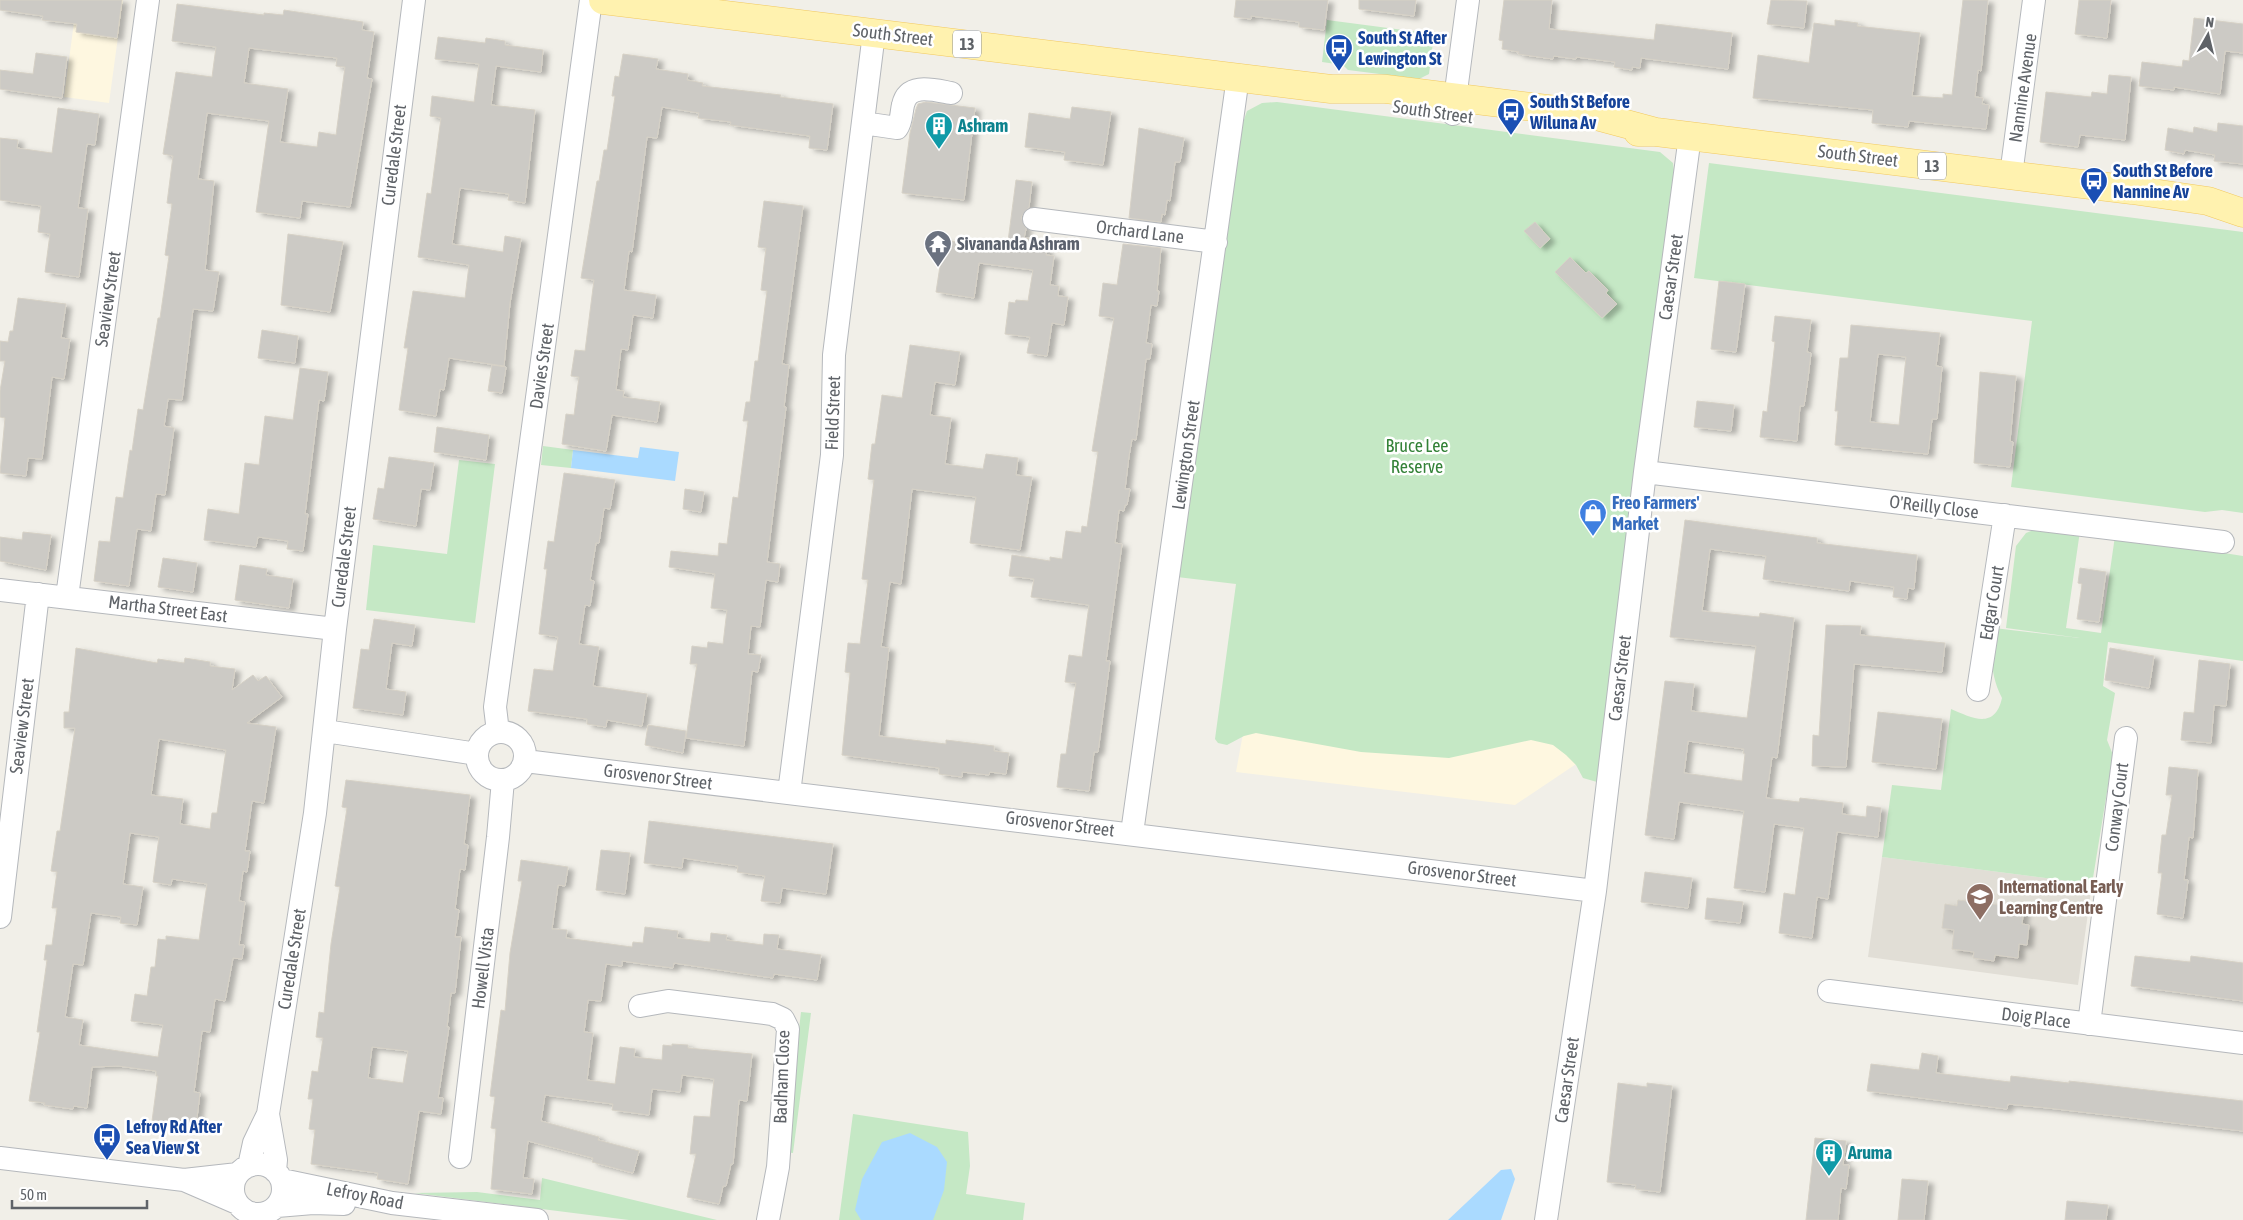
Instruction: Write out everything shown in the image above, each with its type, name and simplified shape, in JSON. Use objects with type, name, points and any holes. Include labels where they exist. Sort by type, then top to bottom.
[{"type":"main road","name":"South Street","points":[[603,0],[1331,89],[1386,89],[1454,106],[1589,114],[1656,132],[2208,201],[2243,213]]},
{"type":"main road","name":"South Street","points":[[2208,201],[2243,198]]},
{"type":"street","name":"Seaview Street","points":[[68,597],[148,0]]},
{"type":"street","name":"Curedale Street","points":[[243,1170],[268,1114],[315,813],[335,630],[414,0]]},
{"type":"street","name":"Davies Street","points":[[498,732],[495,707],[591,0]]},
{"type":"street","points":[[1454,106],[1468,0]]},
{"type":"street","name":"Nannine Avenue","points":[[2011,175],[2034,0]]},
{"type":"street","name":"Field Street","points":[[789,793],[832,455],[834,355],[874,33]]},
{"type":"street","name":"Lewington Street","points":[[1132,833],[1238,77]]},
{"type":"street","points":[[863,123],[897,128],[900,124],[904,104],[910,93],[921,89],[950,93]]},
{"type":"street","name":"Caesar Street","points":[[1546,1220],[1595,890],[1645,472],[1690,136]]},
{"type":"street","name":"Orchard Lane","points":[[1034,219],[1216,242]]},
{"type":"street","name":"O'Reilly Close","points":[[1645,472],[2223,542]]},
{"type":"street","name":"Edgar Court","points":[[1978,690],[2005,515]]},
{"type":"street","name":"Martha Street East","points":[[0,590],[335,630]]},
{"type":"street","name":"Seaview Street","points":[[0,917],[38,594]]},
{"type":"street","points":[[325,731],[477,754]]},
{"type":"street","points":[[498,732],[513,734],[523,746],[525,761],[517,774],[503,780],[489,777],[479,767],[477,754],[483,738],[498,732]]},
{"type":"street","name":"Conway Court","points":[[2089,1024],[2126,738]]},
{"type":"street","name":"Grosvenor Street","points":[[525,761],[1595,890]]},
{"type":"street","name":"Howell Vista","points":[[460,1157],[503,780]]},
{"type":"street","name":"Doig Place","points":[[1829,991],[2243,1043]]},
{"type":"street","name":"Badham Close","points":[[640,1006],[668,1001],[772,1014],[783,1018],[788,1029],[778,1168],[768,1220]]},
{"type":"street","name":"Curedale Street","points":[[268,1114],[279,1175]]},
{"type":"street","name":"Lefroy Road","points":[[0,1158],[184,1180],[243,1170],[263,1164],[279,1175],[392,1203],[537,1220]]},
{"type":"street","points":[[240,1210],[233,1188],[243,1170]]},
{"type":"street","points":[[272,1212],[283,1194],[279,1175]]},
{"type":"street","name":"Lefroy Road","points":[[184,1180],[240,1210],[255,1214],[332,1203],[464,1220]]},
{"type":"shaded area","points":[[77,0],[123,0],[109,103],[64,97]]},
{"type":"shaded area","points":[[1250,695],[1444,696],[1594,752],[1515,805],[1236,772]]},
{"type":"shaded area","name":"International Early Learning Centre","points":[[1882,857],[2092,884],[2078,985],[1868,957]]},
{"type":"green space","points":[[1327,20],[1434,34],[1429,74],[1419,79],[1348,70],[1343,65],[1322,62]]},
{"type":"green space","name":"Bruce Lee Reserve","points":[[1277,102],[1660,152],[1673,163],[1674,171],[1597,782],[1583,778],[1576,765],[1553,745],[1531,740],[1449,758],[1361,752],[1256,733],[1244,736],[1227,745],[1218,743],[1215,739],[1236,584],[1177,577],[1240,131],[1247,111],[1262,103]]},
{"type":"green space","points":[[1709,163],[2243,232],[2243,513],[2222,510],[2205,512],[2011,487],[2032,321],[1694,278]]},
{"type":"green space","points":[[543,446],[573,450],[571,468],[541,465]]},
{"type":"green space","points":[[459,460],[495,464],[475,623],[366,610],[373,545],[447,554]]},
{"type":"green space","points":[[2041,527],[2080,531],[2066,628],[2101,633],[2115,536],[2243,556],[2243,661],[2108,642],[2103,686],[2115,693],[2107,740],[2113,755],[2092,884],[1882,857],[1892,785],[1941,790],[1951,709],[1967,716],[1982,719],[1988,718],[1999,708],[2002,698],[1993,672],[1994,628],[2080,638],[2006,628],[2016,546],[2026,533]]},
{"type":"green space","points":[[801,1012],[811,1013],[793,1153],[785,1152]]},
{"type":"green space","points":[[853,1114],[968,1132],[970,1166],[966,1194],[1025,1203],[1023,1220],[839,1220]]},
{"type":"green space","points":[[542,1178],[717,1220],[629,1220],[414,1193],[477,1192],[540,1200]]},
{"type":"water","points":[[640,447],[679,452],[675,481],[571,468],[573,450],[638,458]]},
{"type":"water","points":[[910,1133],[937,1147],[947,1162],[944,1190],[933,1220],[861,1220],[855,1210],[862,1179],[882,1142]]},
{"type":"water","points":[[1511,1169],[1515,1179],[1501,1220],[1448,1220],[1501,1170]]},
{"type":"building","points":[[0,0],[122,0],[117,38],[76,32],[77,24],[42,20],[43,16],[0,10]]},
{"type":"building","points":[[1236,0],[1328,0],[1324,30],[1299,27],[1299,22],[1251,16],[1251,19],[1234,17]]},
{"type":"building","points":[[1359,0],[1416,0],[1414,16],[1359,9]]},
{"type":"building","points":[[1504,0],[1552,0],[1549,29],[1654,40],[1656,24],[1732,33],[1728,69],[1641,58],[1640,68],[1632,67],[1632,70],[1614,67],[1615,62],[1576,57],[1576,59],[1554,56],[1553,59],[1518,54],[1519,52],[1502,49],[1503,41],[1499,40]]},
{"type":"building","points":[[1771,0],[1807,1],[1804,28],[1767,24]]},
{"type":"building","points":[[1963,0],[1988,0],[1981,71],[1978,70],[1975,97],[1983,98],[1982,104],[1989,105],[1986,129],[1909,121],[1908,127],[1872,123],[1873,110],[1753,98],[1758,55],[1809,63],[1814,23],[1835,26],[1835,20],[1858,23],[1857,26],[1920,33],[1912,96],[1943,98],[1943,94],[1952,95]]},
{"type":"building","points":[[2079,0],[2111,0],[2107,38],[2075,34]]},
{"type":"building","points":[[177,4],[264,15],[264,13],[283,15],[284,10],[363,22],[362,30],[374,32],[367,78],[372,79],[350,207],[302,201],[300,218],[256,212],[269,121],[207,113],[198,179],[214,181],[205,270],[219,272],[213,311],[193,309],[182,400],[168,399],[164,426],[174,428],[165,495],[156,494],[151,531],[137,529],[129,586],[94,581],[99,541],[110,542],[116,497],[123,498],[138,409],[143,410],[158,318],[160,318],[169,256],[165,255],[172,204],[167,203],[173,156],[163,154],[176,72],[212,77],[216,47],[172,41]],"holes":[[[249,48],[337,58],[336,66],[345,67],[336,135],[319,132],[317,147],[280,142],[288,89],[244,83]]]},
{"type":"building","points":[[2194,18],[2243,24],[2243,53],[2225,51],[2220,94],[2174,87],[2174,90],[2139,86],[2142,62],[2182,67],[2183,60],[2189,61]]},
{"type":"building","points":[[438,37],[485,43],[486,38],[505,41],[505,45],[543,50],[541,72],[496,66],[491,105],[535,110],[525,203],[508,200],[509,194],[460,188],[452,244],[503,252],[505,236],[521,239],[510,303],[504,366],[449,358],[444,390],[440,389],[436,416],[399,410],[408,348],[404,348],[413,291],[465,298],[469,265],[418,257],[427,193],[431,194],[441,118],[430,116],[432,96],[474,102],[479,64],[435,59]]},
{"type":"building","points":[[36,53],[67,57],[62,98],[0,89],[0,70],[33,74]]},
{"type":"building","points":[[623,54],[658,59],[656,69],[688,74],[687,80],[703,83],[702,86],[781,95],[780,97],[833,104],[827,150],[809,148],[810,136],[730,125],[731,122],[698,118],[699,113],[662,107],[657,138],[647,137],[632,252],[629,251],[624,290],[656,295],[653,318],[633,315],[628,350],[621,349],[616,390],[624,391],[623,397],[660,402],[657,422],[612,415],[606,451],[562,444],[566,414],[574,415],[579,377],[571,376],[575,350],[585,351],[594,280],[581,278],[597,181],[599,181],[604,150],[607,150],[615,96],[612,96],[615,76],[619,77]]},
{"type":"building","points":[[2109,75],[2131,77],[2125,140],[2080,135],[2078,147],[2040,142],[2046,92],[2091,97],[2092,92],[2107,94]]},
{"type":"building","name":"Ashram","points":[[926,102],[975,108],[964,200],[902,193],[910,133],[916,109],[918,104]]},
{"type":"building","points":[[1072,107],[1111,112],[1103,165],[1064,160],[1065,152],[1025,147],[1029,113],[1070,119]]},
{"type":"building","points":[[58,108],[99,114],[95,145],[87,144],[78,208],[88,209],[79,277],[45,272],[50,234],[38,232],[41,206],[0,200],[0,138],[18,140],[17,148],[52,153]]},
{"type":"building","points":[[2218,123],[2243,126],[2243,164],[2214,161],[2215,155],[2185,150],[2184,154],[2165,150],[2168,128],[2193,133],[2194,127],[2217,132]]},
{"type":"building","points":[[1139,128],[1184,138],[1180,162],[1175,162],[1170,201],[1167,200],[1165,215],[1162,214],[1161,222],[1129,218]]},
{"type":"building","points":[[1016,180],[1032,182],[1029,207],[1021,217],[1026,229],[1024,238],[1038,239],[1037,247],[1047,248],[1046,255],[1054,256],[1050,285],[1059,286],[1058,296],[1068,297],[1064,325],[1052,323],[1047,356],[1027,353],[1030,337],[1005,334],[1009,302],[1015,303],[1016,300],[1028,301],[1033,270],[979,263],[974,298],[936,292],[944,240],[1007,249]]},
{"type":"building","points":[[764,201],[803,206],[782,364],[789,365],[784,407],[786,407],[767,562],[780,564],[778,582],[766,580],[760,627],[751,626],[748,654],[761,655],[758,672],[752,671],[744,746],[686,738],[697,664],[690,664],[692,646],[707,648],[708,642],[723,644],[727,610],[711,608],[715,574],[669,567],[671,551],[718,556],[719,543],[727,544],[733,497],[738,498],[748,421],[743,421],[746,402],[750,402],[755,361],[758,361],[767,291],[761,290],[766,248],[758,247]]},
{"type":"building","points":[[1535,222],[1550,239],[1540,248],[1524,231]]},
{"type":"building","points":[[288,234],[343,242],[330,312],[281,305]]},
{"type":"building","points":[[1123,244],[1161,248],[1157,291],[1159,291],[1157,306],[1151,305],[1146,343],[1152,344],[1150,359],[1146,359],[1136,440],[1132,439],[1129,456],[1125,489],[1130,489],[1124,511],[1119,510],[1115,543],[1122,544],[1106,661],[1110,661],[1098,752],[1094,752],[1089,791],[1057,787],[1061,754],[1066,754],[1076,683],[1065,682],[1069,655],[1082,657],[1089,605],[1031,597],[1034,579],[1009,576],[1012,555],[1050,561],[1050,557],[1062,559],[1066,531],[1081,533],[1082,526],[1087,527],[1098,452],[1092,451],[1114,318],[1099,316],[1103,283],[1117,285]]},
{"type":"building","points":[[1570,257],[1586,273],[1589,271],[1608,290],[1606,293],[1617,304],[1602,318],[1555,272]]},
{"type":"building","points":[[1719,281],[1745,284],[1736,352],[1711,349]]},
{"type":"building","points":[[18,298],[66,304],[61,338],[70,339],[64,379],[52,377],[42,459],[28,458],[26,476],[0,473],[5,418],[0,417],[0,391],[5,361],[0,361],[0,341],[8,342],[10,331],[13,331]]},
{"type":"building","points":[[1775,316],[1811,320],[1807,352],[1811,353],[1804,406],[1800,406],[1797,441],[1760,437],[1763,411],[1767,412],[1775,342],[1772,341]]},
{"type":"building","points":[[1851,325],[1940,333],[1936,366],[1942,367],[1937,419],[1932,419],[1928,454],[1835,445],[1838,411],[1835,411],[1840,358],[1848,358]],"holes":[[[1878,354],[1906,357],[1899,425],[1870,422]]]},
{"type":"building","points":[[262,330],[298,336],[295,363],[258,358]]},
{"type":"building","points":[[910,345],[960,352],[955,385],[935,382],[930,415],[951,418],[945,464],[983,469],[986,454],[1018,458],[1016,475],[1032,477],[1020,550],[970,543],[976,497],[912,489],[901,584],[890,582],[881,647],[889,648],[879,736],[946,744],[946,740],[994,746],[994,751],[1009,753],[1006,774],[990,772],[989,775],[962,772],[962,777],[939,774],[939,768],[842,755],[850,673],[845,672],[848,643],[860,644],[868,580],[862,579],[874,480],[868,479],[872,444],[875,444],[882,395],[902,398]]},
{"type":"building","points":[[492,365],[506,367],[502,393],[488,391]]},
{"type":"building","points":[[300,368],[328,372],[324,401],[319,400],[305,514],[308,514],[303,551],[287,549],[288,541],[258,537],[256,547],[204,540],[208,509],[239,514],[245,463],[259,465],[265,416],[293,420]]},
{"type":"building","points":[[1980,372],[2016,376],[2010,441],[2013,442],[2010,467],[1974,463]]},
{"type":"building","points":[[1697,401],[1734,405],[1731,431],[1694,427]]},
{"type":"building","points":[[437,427],[489,435],[486,460],[434,452]]},
{"type":"building","points":[[389,457],[434,463],[430,490],[421,489],[416,526],[373,519],[378,488],[384,489]]},
{"type":"building","points":[[564,473],[615,480],[610,509],[604,508],[599,543],[596,543],[590,580],[594,581],[590,606],[585,605],[579,644],[599,647],[593,686],[647,694],[642,726],[607,720],[606,727],[587,724],[587,719],[528,711],[534,669],[553,671],[558,637],[539,634],[547,569],[544,569],[548,541],[554,542]]},
{"type":"building","points":[[685,489],[704,492],[701,512],[683,509]]},
{"type":"building","points":[[1685,520],[1817,538],[1817,543],[1917,555],[1914,589],[1908,588],[1907,599],[1893,597],[1894,587],[1850,581],[1849,591],[1763,579],[1766,556],[1710,549],[1702,611],[1759,617],[1760,613],[1794,618],[1777,758],[1772,757],[1766,798],[1799,802],[1800,798],[1843,803],[1842,814],[1866,817],[1867,806],[1881,808],[1878,837],[1837,832],[1828,899],[1817,897],[1812,938],[1779,933],[1784,893],[1795,895],[1804,828],[1774,824],[1765,892],[1734,888],[1744,811],[1679,802],[1674,839],[1645,835],[1665,681],[1694,684],[1691,711],[1747,718],[1752,680],[1756,646],[1670,637]],"holes":[[[1688,741],[1744,749],[1742,781],[1684,773]]]},
{"type":"building","points":[[23,532],[51,535],[46,570],[0,561],[0,537],[22,540]]},
{"type":"building","points":[[163,558],[197,563],[193,592],[158,587]]},
{"type":"building","points":[[240,565],[267,569],[266,575],[293,579],[289,608],[235,600]]},
{"type":"building","points":[[2080,568],[2106,572],[2099,622],[2077,619],[2082,584],[2078,583]]},
{"type":"building","points":[[374,619],[415,625],[412,646],[392,643],[386,689],[406,692],[403,715],[353,708],[361,649],[369,650]]},
{"type":"building","points":[[1826,625],[1861,626],[1860,635],[1945,643],[1942,672],[1854,664],[1846,767],[1812,766],[1813,735],[1819,736]]},
{"type":"building","points":[[76,648],[157,663],[158,659],[184,663],[185,658],[210,662],[210,666],[235,669],[232,690],[253,675],[258,681],[266,676],[282,697],[247,723],[276,727],[264,803],[252,801],[245,851],[250,851],[247,872],[243,871],[239,901],[245,902],[239,945],[244,945],[242,959],[233,958],[225,1001],[215,999],[210,1032],[202,1031],[194,1092],[200,1093],[196,1126],[152,1121],[158,1076],[156,1076],[156,1071],[118,1066],[92,1067],[87,1108],[74,1106],[73,1109],[29,1101],[40,1032],[37,1032],[47,960],[44,960],[46,945],[52,945],[57,908],[52,908],[57,872],[51,871],[57,831],[60,831],[75,728],[64,728],[64,712],[69,712]],"holes":[[[159,739],[226,750],[217,813],[212,813],[210,829],[180,824],[183,799],[151,795]],[[130,833],[159,837],[153,882],[171,885],[172,879],[207,884],[199,940],[166,936],[166,940],[158,939],[155,967],[151,967],[147,996],[135,994],[131,1021],[163,1025],[158,1057],[79,1045],[83,1020],[65,1017],[73,964],[83,965],[91,913],[121,917],[120,923],[137,925],[143,887],[123,884]]]},
{"type":"building","points":[[2110,648],[2154,656],[2149,688],[2105,680]]},
{"type":"building","points":[[2199,660],[2230,664],[2226,706],[2214,705],[2211,743],[2181,740],[2184,712],[2194,713]]},
{"type":"building","points":[[1878,712],[1942,719],[1936,769],[1872,762]]},
{"type":"building","points":[[648,725],[686,731],[683,753],[645,745]]},
{"type":"building","points":[[2169,767],[2198,770],[2193,838],[2189,837],[2184,880],[2188,880],[2183,918],[2157,914],[2162,873],[2158,873],[2162,835],[2166,835],[2172,795],[2166,795]]},
{"type":"building","points":[[346,780],[470,795],[464,844],[468,845],[465,870],[460,869],[455,909],[459,910],[455,937],[461,937],[455,993],[451,993],[447,1027],[449,1027],[438,1098],[443,1098],[441,1114],[419,1111],[408,1184],[377,1179],[378,1173],[311,1164],[315,1130],[309,1129],[313,1099],[308,1099],[312,1071],[318,1072],[323,1038],[316,1037],[319,1012],[324,1013],[331,944],[340,887],[335,886],[347,808],[342,807]],"holes":[[[372,1047],[408,1051],[403,1083],[368,1078]]]},
{"type":"building","points":[[649,821],[833,844],[826,894],[782,888],[780,903],[761,901],[765,876],[737,872],[738,866],[683,858],[682,868],[644,863]]},
{"type":"building","points":[[601,850],[630,853],[625,894],[596,890]]},
{"type":"building","points":[[521,860],[568,867],[565,886],[558,885],[552,929],[567,930],[566,938],[632,947],[633,942],[643,943],[645,927],[678,931],[677,938],[710,942],[711,933],[727,935],[726,940],[763,945],[764,934],[779,935],[777,949],[821,955],[817,980],[774,974],[773,978],[674,963],[673,968],[622,961],[622,966],[606,964],[601,1001],[588,1000],[584,1032],[593,1033],[587,1080],[615,1084],[620,1047],[635,1049],[634,1057],[662,1060],[663,1045],[672,1046],[672,1044],[688,1045],[688,1048],[752,1054],[747,1101],[739,1100],[733,1164],[731,1164],[726,1186],[723,1186],[719,1204],[687,1197],[696,1154],[690,1154],[694,1116],[710,1117],[714,1079],[682,1075],[680,1092],[652,1089],[649,1115],[612,1110],[613,1104],[545,1095],[541,1121],[599,1137],[598,1140],[639,1151],[633,1173],[592,1162],[593,1158],[528,1141],[523,1178],[534,1179],[532,1194],[491,1189],[496,1129],[491,1128],[495,1097],[490,1096],[501,1010],[505,1011],[510,953],[522,881],[518,881]]},
{"type":"building","points":[[1645,872],[1692,878],[1688,908],[1641,902]]},
{"type":"building","points":[[1707,898],[1743,902],[1740,923],[1705,919]]},
{"type":"building","points":[[1958,900],[2024,908],[2022,924],[2029,925],[2027,945],[2019,944],[2018,958],[1995,955],[1994,961],[1973,958],[1974,952],[1952,949],[1954,930],[1942,928],[1945,904],[1957,906]]},
{"type":"building","points":[[2135,956],[2190,962],[2191,956],[2243,963],[2243,1001],[2131,986]]},
{"type":"building","points":[[1922,1053],[1938,1056],[1936,1073],[2010,1082],[2011,1076],[2069,1083],[2069,1081],[2243,1101],[2243,1131],[2008,1104],[2007,1109],[1867,1091],[1871,1064],[1919,1070]]},
{"type":"building","points":[[1618,1083],[1647,1087],[1647,1083],[1672,1086],[1660,1192],[1635,1189],[1636,1185],[1607,1182]]},
{"type":"building","name":"Aruma","points":[[1815,1138],[1846,1141],[1843,1165],[1849,1165],[1846,1189],[1841,1188],[1838,1220],[1806,1220]]},
{"type":"building","name":"Aruma","points":[[1902,1179],[1928,1181],[1924,1220],[1898,1220]]},
{"type":"building","points":[[2067,1201],[2108,1205],[2106,1220],[2065,1220]]},
{"type":"place","name":"South St After Lewington St","points":[[1339,72]]},
{"type":"place","name":"South St Before Wiluna Av","points":[[1511,136]]},
{"type":"place","name":"Ashram","points":[[939,150]]},
{"type":"place","name":"South St Before Nannine Av","points":[[2094,205]]},
{"type":"place","name":"Sivananda Ashram","points":[[938,268]]},
{"type":"place","name":"Freo Farmers' Market","points":[[1593,537]]},
{"type":"place","name":"International Early Learning Centre","points":[[1980,921]]},
{"type":"place","name":"Lefroy Rd After Sea View St","points":[[107,1161]]},
{"type":"place","name":"Aruma","points":[[1829,1177]]}]
